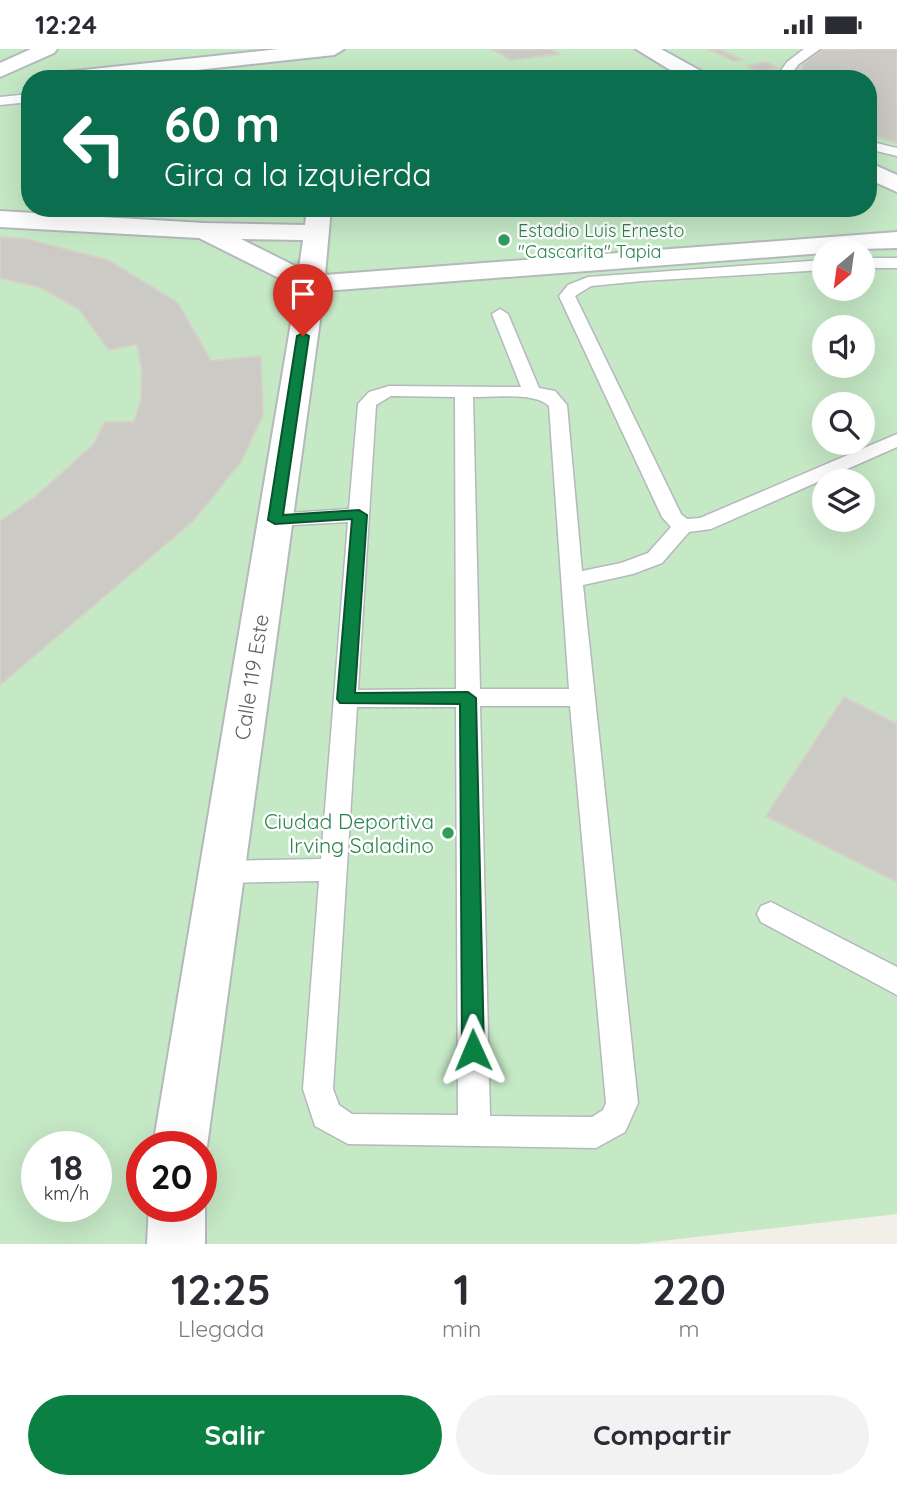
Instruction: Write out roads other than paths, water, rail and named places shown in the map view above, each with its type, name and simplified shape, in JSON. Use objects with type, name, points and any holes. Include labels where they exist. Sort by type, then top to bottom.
[{"type":"street","points":[[125,70],[334,49]]},
{"type":"street","points":[[0,71],[45,50],[47,63],[66,70]]},
{"type":"street","points":[[651,50],[685,70]]},
{"type":"street","points":[[0,87],[21,84]]},
{"type":"street","points":[[877,174],[897,185]]},
{"type":"street","points":[[0,219],[204,231],[317,221]]},
{"type":"street","name":"Calle 119 Este","points":[[182,1131],[311,284],[317,221]]},
{"type":"street","points":[[204,231],[311,284],[559,265],[638,268],[812,257]]},
{"type":"street","points":[[875,251],[897,240]]},
{"type":"street","points":[[176,1244],[177,1222]]},
{"type":"lane","points":[[786,70],[801,55],[814,49]]},
{"type":"lane","points":[[0,101],[21,99]]},
{"type":"lane","points":[[877,147],[897,152]]},
{"type":"lane","points":[[791,257],[812,262]]},
{"type":"lane","points":[[875,258],[897,263]]},
{"type":"lane","points":[[559,265],[574,288]]},
{"type":"lane","points":[[638,268],[588,282],[574,288],[567,296],[672,517],[683,526]]},
{"type":"lane","points":[[500,314],[532,392]]},
{"type":"lane","points":[[389,391],[464,392],[532,392],[549,395],[558,405],[581,697],[622,1103],[614,1121],[597,1133],[348,1129],[326,1115],[318,1089],[367,404],[375,396],[389,391]]},
{"type":"lane","points":[[464,392],[474,1131]]},
{"type":"lane","points":[[572,580],[625,569],[654,558],[683,526],[704,524],[897,440]]},
{"type":"lane","points":[[275,520],[359,515]]},
{"type":"lane","points":[[346,699],[581,697]]},
{"type":"lane","points":[[221,872],[334,870]]},
{"type":"lane","points":[[771,914],[897,982]]},
{"type":"place","name":"Estadio Luis Ernesto \"Cascarita\" Tapia","points":[[504,240]]},
{"type":"place","name":"Ciudad Deportiva Irving Saladino","points":[[448,833]]}]
